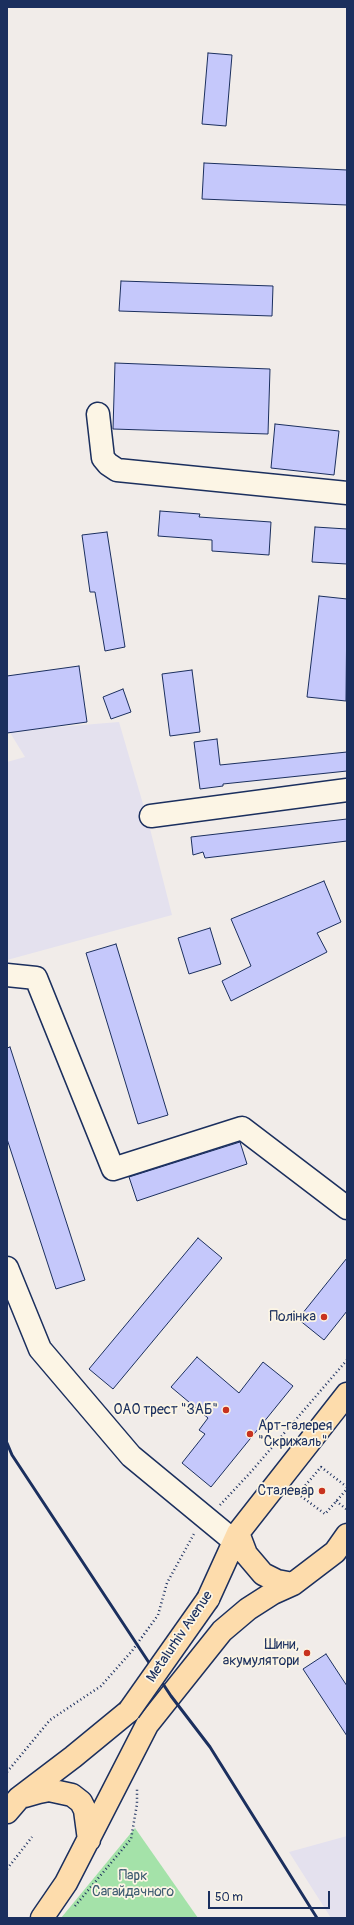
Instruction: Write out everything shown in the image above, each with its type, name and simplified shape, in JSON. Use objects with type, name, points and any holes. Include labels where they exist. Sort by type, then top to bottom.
[{"type":"main road","name":"Metalurhiv Avenue","points":[[13,1805],[129,1711],[208,1598],[236,1537],[347,1394]]},
{"type":"main road","name":"Metalurhiv Avenue","points":[[42,1918],[66,1883],[148,1725],[222,1631],[248,1609],[273,1593],[293,1584],[335,1552],[347,1535]]},
{"type":"main road","points":[[236,1537],[246,1554],[263,1574],[277,1581],[293,1584]]},
{"type":"main road","points":[[13,1805],[38,1792],[49,1790],[72,1795],[80,1802],[85,1810],[89,1840]]},
{"type":"street","points":[[98,414],[103,458],[108,464],[117,470],[347,493]]},
{"type":"street","points":[[152,816],[347,790]]},
{"type":"street","points":[[7,975],[36,978],[113,1169],[242,1128],[347,1208]]},
{"type":"street","points":[[7,1268],[40,1349],[131,1456],[207,1518],[236,1537]]},
{"type":"path","points":[[7,1772],[50,1720],[101,1686],[132,1651],[158,1615],[167,1583],[196,1530],[250,1473],[347,1360]]},
{"type":"path","points":[[321,1467],[347,1488],[325,1514],[298,1494],[321,1467]]},
{"type":"path","points":[[336,1501],[346,1509]]},
{"type":"path","points":[[70,1912],[132,1839],[137,1804],[137,1780]]},
{"type":"path","points":[[7,1869],[32,1837]]},
{"type":"shaded area","points":[[119,722],[148,821],[172,915],[7,960],[7,762],[25,757],[9,731]]},
{"type":"shaded area","points":[[347,1836],[347,1918],[331,1918],[289,1852]]},
{"type":"green space","name":"Парк Сагайдачного","points":[[135,1828],[198,1918],[61,1918]]},
{"type":"building","points":[[208,53],[232,55],[226,126],[202,124]]},
{"type":"building","points":[[204,163],[347,170],[347,205],[202,199]]},
{"type":"building","points":[[121,281],[273,286],[272,316],[119,311]]},
{"type":"building","points":[[115,363],[270,369],[268,434],[113,429]]},
{"type":"building","points":[[275,424],[339,431],[334,475],[271,468]]},
{"type":"building","points":[[160,511],[200,514],[199,517],[271,522],[269,555],[212,551],[212,540],[158,536]]},
{"type":"building","points":[[315,527],[347,529],[347,564],[312,562]]},
{"type":"building","points":[[107,532],[125,647],[105,651],[95,592],[90,592],[82,535]]},
{"type":"building","points":[[319,596],[347,599],[346,701],[307,697]]},
{"type":"building","points":[[79,666],[87,722],[7,733],[7,676]]},
{"type":"building","points":[[192,670],[200,732],[170,736],[162,674]]},
{"type":"building","points":[[123,689],[131,712],[111,719],[103,697]]},
{"type":"building","points":[[217,739],[220,765],[347,752],[347,771],[223,784],[223,786],[200,789],[194,742]]},
{"type":"building","points":[[347,819],[347,841],[205,858],[203,852],[193,855],[191,837]]},
{"type":"building","points":[[324,881],[341,922],[317,933],[327,952],[231,1001],[222,981],[251,966],[231,919]]},
{"type":"building","points":[[210,928],[221,964],[189,974],[178,938]]},
{"type":"building","points":[[116,944],[168,1115],[138,1124],[86,953]]},
{"type":"building","points":[[10,1047],[85,1280],[56,1289],[7,1139],[7,1048]]},
{"type":"building","points":[[240,1142],[247,1164],[137,1201],[129,1177]]},
{"type":"building","points":[[198,1238],[222,1258],[113,1389],[89,1369]]},
{"type":"building","points":[[347,1258],[347,1311],[324,1340],[298,1319]]},
{"type":"building","points":[[197,1357],[239,1393],[263,1362],[293,1386],[211,1487],[182,1463],[205,1434],[199,1430],[208,1418],[171,1387]]},
{"type":"building","points":[[326,1654],[347,1686],[347,1736],[303,1669]]},
{"type":"railway","points":[[7,1443],[12,1455],[171,1696],[210,1747],[317,1918]]},
{"type":"place","name":"Полінка","points":[[324,1317]]},
{"type":"place","name":"ОАО трест \"ЗАБ\"","points":[[226,1410]]},
{"type":"place","name":"Арт-галерея \"Скрижаль\"","points":[[250,1434]]},
{"type":"place","name":"Сталевар","points":[[322,1491]]},
{"type":"place","name":"Шини, акумулятори","points":[[307,1653]]}]
